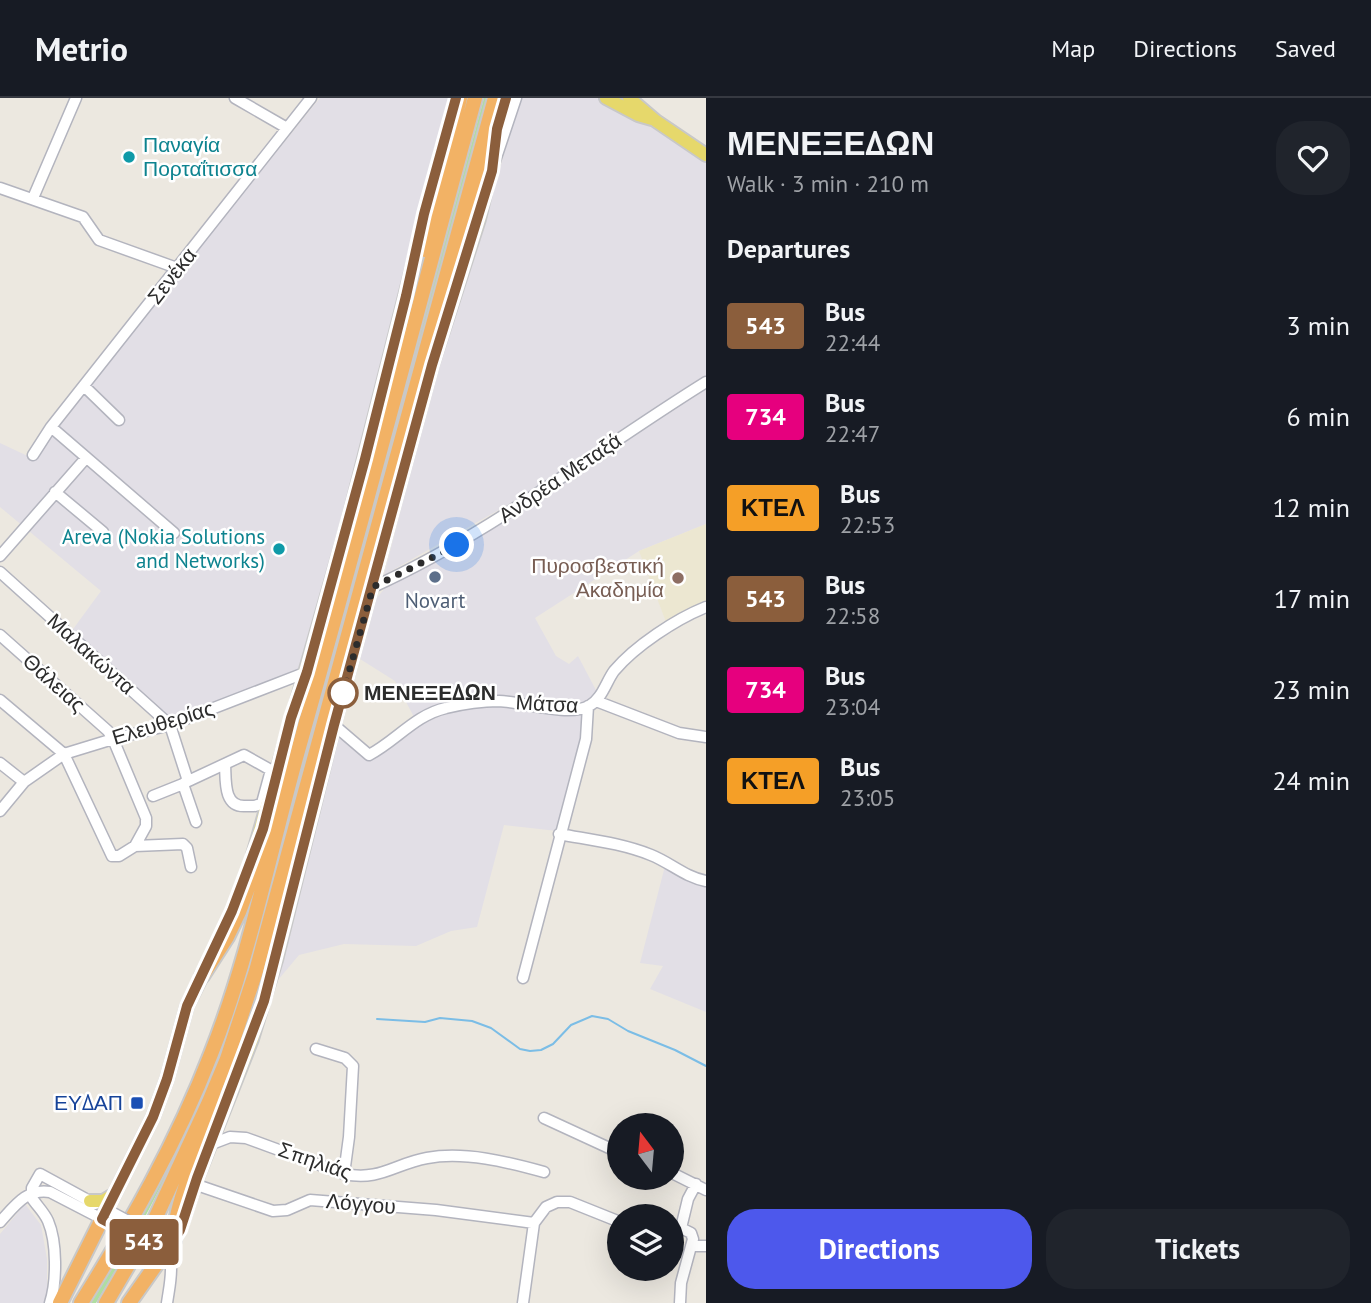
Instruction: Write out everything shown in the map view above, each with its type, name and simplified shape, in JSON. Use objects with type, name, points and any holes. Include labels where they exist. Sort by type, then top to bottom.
[{"type":"highway","points":[[417,312],[422,264],[458,98]]},
{"type":"highway","points":[[81,1303],[156,1176],[178,1131],[211,1053],[242,964],[286,792],[352,558],[475,98]]},
{"type":"highway","points":[[106,1303],[155,1219],[227,1059],[297,823],[495,98]]},
{"type":"highway","points":[[435,315],[458,262],[497,129]]},
{"type":"highway","points":[[202,976],[227,937],[239,912],[270,827],[286,792]]},
{"type":"highway","points":[[129,1303],[171,1245],[179,1206],[233,1059],[243,1021],[244,1004]]},
{"type":"highway","points":[[60,1303],[107,1216]]},
{"type":"main road","points":[[107,1216],[114,1195],[153,1117],[167,1079],[187,1006],[246,876],[263,829],[274,772],[307,672],[365,459],[424,214],[458,98]]},
{"type":"main road","points":[[171,1245],[264,1001],[334,725],[432,365],[492,171],[497,129],[506,98]]},
{"type":"main road","points":[[606,98],[656,121]]},
{"type":"main road","points":[[629,98],[656,121],[706,155]]},
{"type":"main road","points":[[90,1201],[103,1201],[114,1195]]},
{"type":"street","points":[[33,198],[76,98]]},
{"type":"street","points":[[235,98],[287,128]]},
{"type":"street","name":"Σενέκα","points":[[33,455],[51,427],[311,98]]},
{"type":"street","points":[[492,171],[516,98]]},
{"type":"street","points":[[0,188],[83,217],[89,222],[95,236],[104,243],[177,268]]},
{"type":"street","name":"Ανδρέα Μεταξά","points":[[373,587],[457,545],[533,498],[706,382]]},
{"type":"street","points":[[84,386],[119,420]]},
{"type":"street","points":[[51,427],[174,533]]},
{"type":"street","points":[[0,556],[86,457]]},
{"type":"street","points":[[55,492],[103,532]]},
{"type":"street","name":"Μαλακώντα","points":[[0,572],[170,725]]},
{"type":"street","name":"Μάτσα","points":[[334,725],[369,755],[420,718],[442,708],[492,701],[567,709],[592,704],[624,662],[670,625],[706,607]]},
{"type":"street","name":"Θάλειας","points":[[0,635],[108,731],[146,818],[146,826],[135,846]]},
{"type":"street","name":"Ελευθερίας","points":[[0,811],[24,782],[64,754],[170,725],[307,672]]},
{"type":"street","points":[[0,700],[64,754],[109,853],[115,857],[135,846],[183,844],[187,848],[191,867]]},
{"type":"street","points":[[523,978],[586,739],[592,704],[679,733],[706,737]]},
{"type":"street","points":[[170,725],[196,822]]},
{"type":"street","points":[[153,796],[244,755],[274,772],[259,806],[239,807],[231,802],[225,764]]},
{"type":"street","points":[[0,762],[24,782]]},
{"type":"street","points":[[559,834],[630,847],[659,858],[691,877],[706,881]]},
{"type":"street","points":[[316,1049],[345,1058],[353,1066],[344,1174]]},
{"type":"street","points":[[544,1118],[607,1147]]},
{"type":"street","name":"Σπηλιάς","points":[[209,1145],[230,1137],[246,1138],[344,1174],[357,1176],[377,1175],[412,1162],[446,1156],[519,1165],[544,1172]]},
{"type":"street","points":[[31,1193],[40,1174],[90,1201],[107,1216]]},
{"type":"street","points":[[684,1179],[701,1187],[688,1199],[684,1217]]},
{"type":"street","name":"Λόγγου","points":[[194,1184],[272,1211],[288,1210],[310,1200],[436,1210],[534,1223]]},
{"type":"street","points":[[0,1222],[21,1200],[31,1193],[43,1191],[107,1216],[152,1240],[171,1245],[167,1303]]},
{"type":"street","points":[[31,1193],[49,1226],[55,1283],[50,1303]]},
{"type":"street","points":[[523,1303],[534,1223],[546,1207],[564,1201],[607,1217]]},
{"type":"street","points":[[680,1303],[680,1291],[693,1239],[684,1232]]},
{"type":"street","points":[[691,1246],[706,1246]]},
{"type":"shaded area","points":[[320,98],[450,98],[357,472],[301,678],[171,729],[68,636],[101,591],[0,507],[0,443],[34,459],[58,423]]},
{"type":"shaded area","points":[[520,98],[599,98],[657,128],[706,160],[706,378],[525,495],[384,575],[442,350],[477,250]]},
{"type":"shaded area","points":[[706,387],[706,524],[639,551],[535,618],[556,656],[569,664],[578,656],[598,694],[586,703],[570,706],[518,699],[439,707],[414,717],[395,681],[360,659],[376,599],[385,588],[454,551]]},
{"type":"shaded area","name":"Πυροσβεστική Ακαδημία","points":[[706,524],[706,605],[666,622],[639,551]]},
{"type":"shaded area","points":[[498,704],[583,715],[580,749],[557,831],[504,825],[477,927],[451,931],[416,946],[344,944],[299,955],[278,980],[289,924],[337,735],[343,736],[368,759],[413,727],[444,710]]},
{"type":"shaded area","points":[[665,866],[685,879],[706,884],[706,1012],[650,989],[663,966],[640,963]]},
{"type":"shaded area","points":[[25,1204],[41,1225],[47,1259],[47,1295],[44,1303],[0,1303],[0,1234]]},
{"type":"green space","points":[[484,98],[488,98],[239,1000],[220,1053],[173,1163],[116,1269],[96,1303],[91,1303],[144,1213],[184,1132],[269,888]]},
{"type":"waterway","points":[[377,1019],[425,1022],[440,1018],[472,1021],[491,1028],[520,1049],[530,1051],[541,1050],[553,1044],[571,1025],[592,1016],[608,1019],[628,1031],[706,1066]]},
{"type":"bus line","name":"543","points":[[456,98],[424,214],[365,459],[307,672],[291,718],[263,829],[220,939],[187,1006],[167,1079],[153,1117],[102,1219],[167,1250],[180,1230],[264,1001],[334,725],[432,365],[492,171],[497,129],[506,98]]},
{"type":"place","name":"Παναγία Πορταΐτισσα","points":[[129,157]]},
{"type":"place","name":"Areva (Nokia Solutions and Networks)","points":[[279,549]]},
{"type":"place","name":"Novart","points":[[435,577]]},
{"type":"place","name":"Πυροσβεστική Ακαδημία","points":[[678,578]]},
{"type":"place","name":"ΜΕΝΕΞΕΔΩΝ","points":[[343,693]]},
{"type":"place","name":"ΕΥΔΑΠ","points":[[137,1103]]},
{"type":"route","points":[[343,693],[373,587],[457,545]]}]
